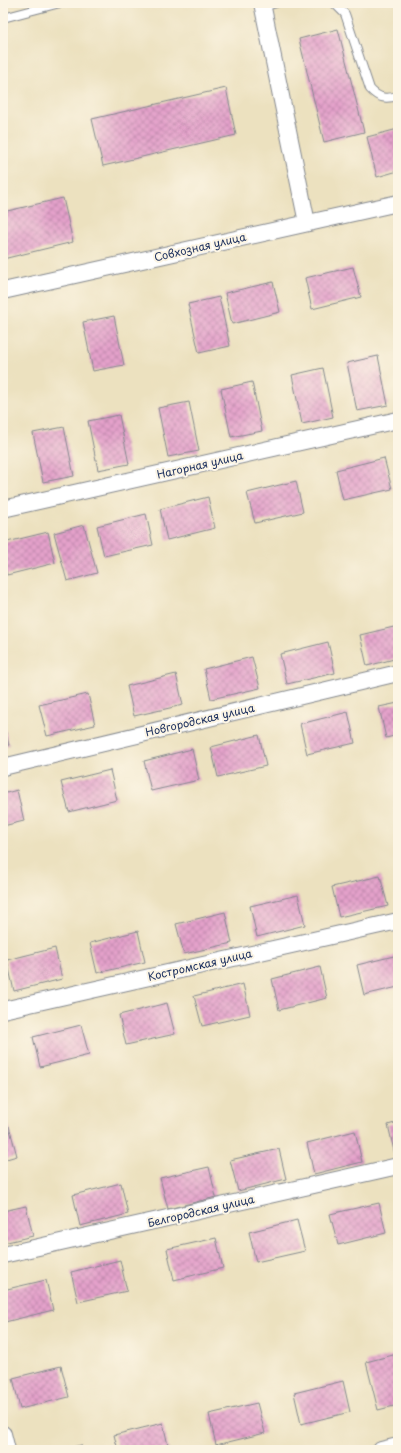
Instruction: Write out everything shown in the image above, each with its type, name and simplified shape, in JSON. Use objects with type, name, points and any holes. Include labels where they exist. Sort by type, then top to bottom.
[{"type":"street","points":[[267,4],[306,223]]},
{"type":"street","name":"Совхозная улица","points":[[3,291],[398,203]]},
{"type":"street","name":"Нагорная улица","points":[[3,509],[398,420]]},
{"type":"street","name":"Новгородская улица","points":[[3,767],[398,673]]},
{"type":"street","name":"Костромская улица","points":[[3,1010],[398,921]]},
{"type":"street","name":"Белгородская улица","points":[[3,1255],[398,1166]]},
{"type":"street","points":[[3,1434],[7,1450]]},
{"type":"street","points":[[381,1450],[398,1446]]},
{"type":"lane","points":[[3,18],[60,3]]},
{"type":"lane","points":[[334,3],[345,14],[370,90],[376,96],[386,99],[398,96]]},
{"type":"building","points":[[338,29],[364,132],[324,142],[299,39]]},
{"type":"building","points":[[226,88],[236,135],[103,166],[92,119]]},
{"type":"building","points":[[398,129],[398,171],[377,177],[367,137]]},
{"type":"building","points":[[63,198],[73,242],[3,259],[3,212]]},
{"type":"building","points":[[353,267],[361,297],[312,309],[305,278]]},
{"type":"building","points":[[273,282],[280,312],[232,324],[225,293]]},
{"type":"building","points":[[219,297],[230,346],[199,353],[188,304]]},
{"type":"building","points":[[114,316],[124,365],[93,371],[83,322]]},
{"type":"building","points":[[378,356],[388,405],[357,411],[347,363]]},
{"type":"building","points":[[323,368],[333,417],[302,424],[292,375]]},
{"type":"building","points":[[252,382],[262,431],[231,437],[221,389]]},
{"type":"building","points":[[189,402],[199,451],[168,457],[158,408]]},
{"type":"building","points":[[119,415],[129,464],[98,470],[88,421]]},
{"type":"building","points":[[64,427],[74,476],[43,482],[33,433]]},
{"type":"building","points":[[384,458],[392,489],[343,500],[336,470]]},
{"type":"building","points":[[296,481],[303,512],[255,523],[247,493]]},
{"type":"building","points":[[208,497],[215,528],[167,540],[160,509]]},
{"type":"building","points":[[146,514],[153,545],[104,556],[97,526]]},
{"type":"building","points":[[84,525],[97,573],[67,581],[54,533]]},
{"type":"building","points":[[48,532],[55,563],[7,575],[3,559],[3,543]]},
{"type":"building","points":[[398,626],[398,658],[367,666],[360,635]]},
{"type":"building","points":[[328,642],[335,673],[287,684],[280,654]]},
{"type":"building","points":[[252,657],[260,688],[211,699],[204,669]]},
{"type":"building","points":[[176,674],[183,705],[134,716],[127,686]]},
{"type":"building","points":[[88,694],[95,725],[47,736],[39,705]]},
{"type":"building","points":[[398,703],[398,735],[386,738],[379,707]]},
{"type":"building","points":[[348,712],[355,743],[307,754],[300,724]]},
{"type":"building","points":[[3,722],[9,745],[3,746]]},
{"type":"building","points":[[259,735],[266,766],[218,777],[211,747]]},
{"type":"building","points":[[192,749],[199,780],[151,791],[144,761]]},
{"type":"building","points":[[110,770],[117,800],[69,812],[61,782]]},
{"type":"building","points":[[17,790],[24,821],[3,826],[3,794]]},
{"type":"building","points":[[380,876],[388,906],[339,917],[332,887]]},
{"type":"building","points":[[298,895],[305,925],[257,937],[250,906]]},
{"type":"building","points":[[225,912],[232,943],[184,954],[176,924]]},
{"type":"building","points":[[138,931],[145,962],[97,973],[90,943]]},
{"type":"building","points":[[55,948],[62,979],[14,991],[7,960]]},
{"type":"building","points":[[398,955],[398,987],[364,995],[357,965]]},
{"type":"building","points":[[320,967],[327,998],[279,1010],[272,979]]},
{"type":"building","points":[[243,984],[250,1015],[202,1026],[194,996]]},
{"type":"building","points":[[167,1003],[175,1034],[126,1045],[119,1015]]},
{"type":"building","points":[[81,1025],[89,1055],[40,1067],[33,1037]]},
{"type":"building","points":[[398,1122],[398,1154],[395,1155],[388,1125]]},
{"type":"building","points":[[9,1126],[17,1156],[3,1160],[3,1127]]},
{"type":"building","points":[[355,1131],[362,1162],[314,1174],[307,1143]]},
{"type":"building","points":[[279,1149],[286,1179],[238,1191],[230,1160]]},
{"type":"building","points":[[209,1167],[216,1197],[168,1209],[160,1178]]},
{"type":"building","points":[[121,1183],[128,1214],[80,1226],[73,1195]]},
{"type":"building","points":[[379,1203],[386,1233],[338,1245],[330,1214]]},
{"type":"building","points":[[26,1206],[33,1236],[3,1243],[3,1211]]},
{"type":"building","points":[[297,1220],[305,1251],[256,1262],[249,1232]]},
{"type":"building","points":[[216,1238],[223,1268],[174,1280],[167,1249]]},
{"type":"building","points":[[120,1260],[127,1291],[78,1302],[71,1272]]},
{"type":"building","points":[[46,1280],[53,1310],[5,1322],[3,1314],[3,1290]]},
{"type":"building","points":[[397,1354],[398,1405],[378,1410],[366,1362]]},
{"type":"building","points":[[61,1366],[69,1397],[20,1409],[13,1378]]},
{"type":"building","points":[[343,1381],[350,1412],[301,1424],[294,1393]]},
{"type":"building","points":[[257,1403],[265,1433],[216,1445],[209,1414]]},
{"type":"building","points":[[163,1423],[169,1450],[118,1450],[114,1435]]},
{"type":"building","points":[[81,1445],[82,1450],[64,1450],[64,1449]]}]
